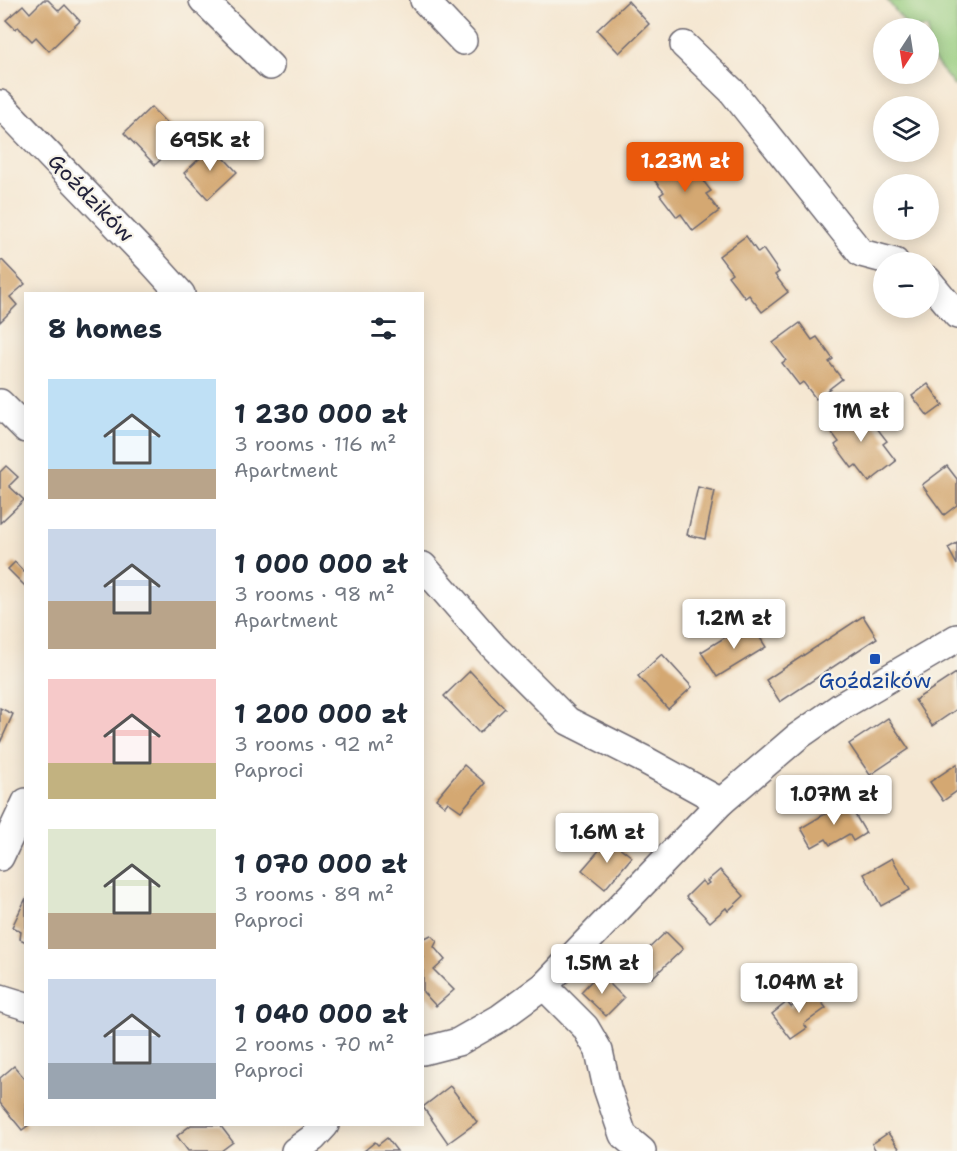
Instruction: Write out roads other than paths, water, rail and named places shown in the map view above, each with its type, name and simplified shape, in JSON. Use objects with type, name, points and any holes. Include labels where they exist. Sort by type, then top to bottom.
[{"type":"street","points":[[203,0],[270,66]]},
{"type":"street","points":[[424,0],[463,41]]},
{"type":"street","points":[[684,45],[732,91],[861,253],[873,256]]},
{"type":"street","name":"Goździków","points":[[0,104],[179,292]]},
{"type":"street","points":[[939,293],[957,315]]},
{"type":"street","points":[[0,402],[24,427]]},
{"type":"street","points":[[424,568],[493,646],[568,720],[721,802]]},
{"type":"street","points":[[424,1051],[458,1042],[500,1018],[544,986],[721,802],[797,737],[840,706],[957,638]]},
{"type":"street","points":[[0,857],[24,806]]},
{"type":"street","points":[[544,986],[585,1027],[599,1051],[607,1088],[623,1135],[642,1151]]},
{"type":"street","points":[[0,998],[24,1005]]},
{"type":"street","points":[[296,1151],[324,1126]]},
{"type":"place","name":"Goździków","points":[[875,659]]}]
